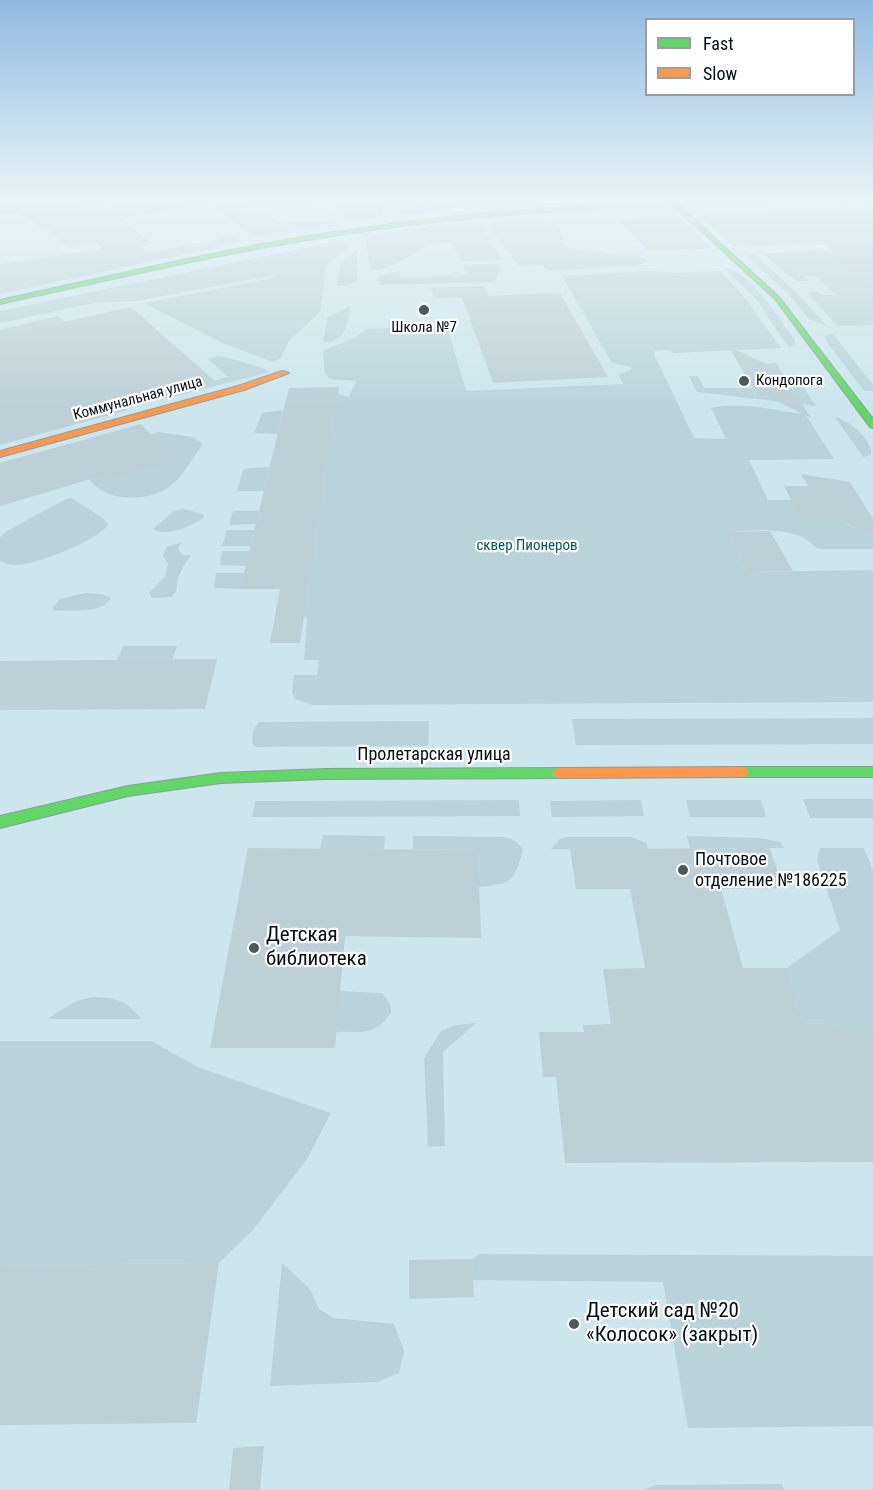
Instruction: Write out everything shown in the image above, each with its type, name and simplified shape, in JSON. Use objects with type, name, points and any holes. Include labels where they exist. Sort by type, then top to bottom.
[{"type":"street","points":[[0,302],[164,268]]},
{"type":"street","points":[[744,268],[777,298],[873,425]]},
{"type":"street","name":"Коммунальная улица","points":[[0,454],[261,382],[285,373]]},
{"type":"street","name":"Пролетарская улица","points":[[0,822],[134,790],[242,776],[873,772]]},
{"type":"green space","points":[[0,268],[123,268],[0,294]]},
{"type":"green space","points":[[210,268],[326,268],[320,312],[289,341],[281,358],[273,362],[220,342],[144,303],[274,278],[274,275],[137,301],[94,303],[0,323],[0,311]]},
{"type":"green space","points":[[340,268],[357,268],[357,281],[349,285],[337,286]]},
{"type":"green space","points":[[370,268],[386,268],[377,270]]},
{"type":"green space","points":[[464,268],[500,268],[494,282],[380,285],[378,276],[399,271],[401,278],[451,276],[456,278],[467,274]]},
{"type":"green space","points":[[545,268],[600,268],[547,271]]},
{"type":"green space","points":[[724,268],[744,277],[754,286],[795,340],[795,345],[789,348],[756,299]]},
{"type":"green space","points":[[759,268],[769,268],[792,288],[827,326],[809,319],[790,296]]},
{"type":"green space","points":[[780,268],[850,268],[873,293],[873,325],[837,326],[808,293],[814,291],[823,295],[835,295],[816,276],[805,276],[809,281],[796,281]]},
{"type":"green space","name":"сквер Пионеров","points":[[649,271],[678,273],[720,271],[745,298],[781,348],[674,353],[669,350],[655,351],[654,354],[694,438],[726,439],[711,408],[746,406],[805,414],[834,459],[749,460],[768,500],[792,500],[849,525],[873,521],[873,549],[820,549],[803,537],[773,531],[727,533],[746,572],[873,570],[873,702],[313,705],[295,699],[292,692],[294,675],[317,675],[319,660],[304,660],[307,620],[303,614],[338,394],[349,397],[356,381],[330,379],[325,374],[323,351],[358,336],[367,329],[447,326],[466,391],[623,384],[619,374],[631,370],[631,367],[612,363],[562,276]]},
{"type":"green space","points":[[485,286],[488,296],[434,298],[431,288]]},
{"type":"green space","points":[[350,306],[347,326],[341,336],[323,342],[327,318]]},
{"type":"green space","points":[[59,316],[65,322],[0,336],[0,330]]},
{"type":"green space","points":[[833,334],[873,385],[873,391],[864,391],[829,345],[825,338],[826,335]]},
{"type":"green space","points":[[219,356],[254,365],[270,372],[164,399],[134,375],[171,392],[228,377],[208,359]]},
{"type":"green space","points":[[689,376],[698,376],[704,388],[752,388],[756,396],[780,399],[797,396],[789,382],[800,382],[816,406],[697,392]]},
{"type":"green space","points":[[283,410],[278,434],[254,433],[262,413]]},
{"type":"green space","points":[[835,417],[847,422],[859,432],[871,449],[871,455],[863,457]]},
{"type":"green space","points":[[159,432],[192,437],[202,443],[182,474],[162,491],[138,498],[113,496],[91,482],[80,467],[129,440]]},
{"type":"green space","points":[[270,467],[264,491],[237,491],[243,470]]},
{"type":"green space","points":[[72,498],[104,519],[108,524],[103,530],[81,544],[27,564],[9,564],[0,561],[0,537],[66,499]]},
{"type":"green space","points":[[183,509],[203,514],[204,517],[172,532],[153,529],[174,511]]},
{"type":"green space","points":[[233,511],[259,511],[256,524],[229,525]]},
{"type":"green space","points":[[227,530],[255,530],[251,546],[222,546]]},
{"type":"green space","points":[[183,542],[178,547],[179,551],[183,555],[191,556],[178,578],[176,591],[172,597],[152,598],[149,593],[165,576],[168,563],[163,556],[166,547]]},
{"type":"green space","points":[[222,551],[250,551],[246,566],[220,565]]},
{"type":"green space","points":[[216,573],[245,573],[241,589],[214,588]]},
{"type":"green space","points":[[85,593],[101,594],[111,598],[101,607],[94,609],[56,611],[52,608],[60,599]]},
{"type":"green space","points":[[123,646],[177,646],[172,660],[117,660]]},
{"type":"green space","points":[[873,718],[873,744],[576,745],[572,719]]},
{"type":"green space","points":[[429,721],[428,746],[257,747],[252,742],[254,729],[260,722]]},
{"type":"green space","points":[[803,799],[873,799],[873,818],[810,818]]},
{"type":"green space","points":[[519,800],[520,816],[252,817],[255,801]]},
{"type":"green space","points":[[641,800],[644,816],[552,817],[550,801]]},
{"type":"green space","points":[[686,800],[761,800],[766,817],[690,817]]},
{"type":"green space","points":[[323,835],[385,836],[384,849],[320,849]]},
{"type":"green space","points":[[413,836],[503,837],[515,841],[523,850],[517,869],[510,880],[498,885],[479,887],[478,850],[413,849]]},
{"type":"green space","points":[[687,836],[760,838],[780,842],[784,848],[690,848]]},
{"type":"green space","points":[[566,837],[631,837],[646,843],[648,849],[551,849],[560,839]]},
{"type":"green space","points":[[820,848],[864,848],[873,871],[873,1031],[835,1031],[832,1023],[804,1024],[787,968],[840,930],[817,860]]},
{"type":"green space","points":[[340,991],[382,993],[390,1004],[391,1013],[385,1021],[373,1029],[361,1032],[336,1032]]},
{"type":"green space","points":[[92,997],[120,1001],[131,1008],[141,1019],[47,1019],[76,1001]]},
{"type":"green space","points":[[476,1023],[443,1052],[445,1146],[428,1147],[424,1058],[441,1031],[456,1025]]},
{"type":"green space","points":[[0,1041],[151,1041],[200,1068],[331,1113],[307,1159],[253,1230],[219,1263],[0,1265]]},
{"type":"green space","points":[[480,1254],[873,1256],[873,1426],[688,1428],[663,1282],[473,1280],[472,1259]]},
{"type":"green space","points":[[282,1263],[310,1289],[319,1309],[334,1318],[394,1324],[404,1351],[399,1373],[377,1382],[270,1386]]},
{"type":"green space","points":[[782,1484],[784,1490],[642,1490],[656,1485]]},
{"type":"building","points":[[848,268],[873,268],[873,293]]},
{"type":"building","name":"Школа №7","points":[[560,293],[608,377],[493,383],[462,297]]},
{"type":"building","points":[[131,307],[215,381],[123,405],[128,410],[0,445],[0,336]]},
{"type":"building","name":"Кондопога","points":[[729,347],[767,364],[776,363],[811,418],[766,396],[757,396]]},
{"type":"building","points":[[339,387],[300,643],[270,643],[280,589],[240,589],[289,388]]},
{"type":"building","points":[[141,424],[175,460],[105,481],[101,476],[0,506],[0,463]]},
{"type":"building","points":[[801,474],[850,482],[873,519],[873,532],[839,521],[802,521],[784,486],[808,486]]},
{"type":"building","points":[[770,531],[793,571],[746,572],[726,532]]},
{"type":"building","points":[[217,659],[205,709],[0,710],[0,661]]},
{"type":"building","points":[[248,848],[478,850],[481,938],[345,936],[335,1048],[210,1048]]},
{"type":"building","points":[[770,848],[783,888],[721,889],[743,968],[787,968],[804,1024],[832,1023],[835,1031],[873,1031],[873,1162],[565,1163],[556,1077],[543,1077],[539,1032],[584,1032],[583,1025],[611,1024],[603,969],[645,968],[630,889],[576,889],[570,849]]},
{"type":"building","points":[[472,1259],[474,1297],[409,1299],[409,1260]]},
{"type":"building","points":[[219,1263],[196,1423],[0,1425],[0,1265]]},
{"type":"building","points":[[264,1446],[260,1490],[229,1490],[233,1448]]},
{"type":"traffic: fast","points":[[0,302],[157,268]]},
{"type":"traffic: fast","points":[[744,268],[777,298],[873,425]]},
{"type":"traffic: fast","points":[[741,772],[873,772]]},
{"type":"traffic: fast","points":[[0,822],[128,791],[221,778],[325,774],[560,773]]},
{"type":"traffic: slow","points":[[0,454],[241,388],[285,373]]},
{"type":"traffic: slow","points":[[560,773],[741,772]]},
{"type":"place","name":"Школа №7","points":[[424,310]]},
{"type":"place","name":"Кондопога","points":[[744,381]]},
{"type":"place","name":"Почтовое отделение №186225","points":[[683,870]]},
{"type":"place","name":"Детская библиотека","points":[[254,948]]},
{"type":"place","name":"Детский сад №20 «Колосок» (закрыт)","points":[[574,1324]]}]
